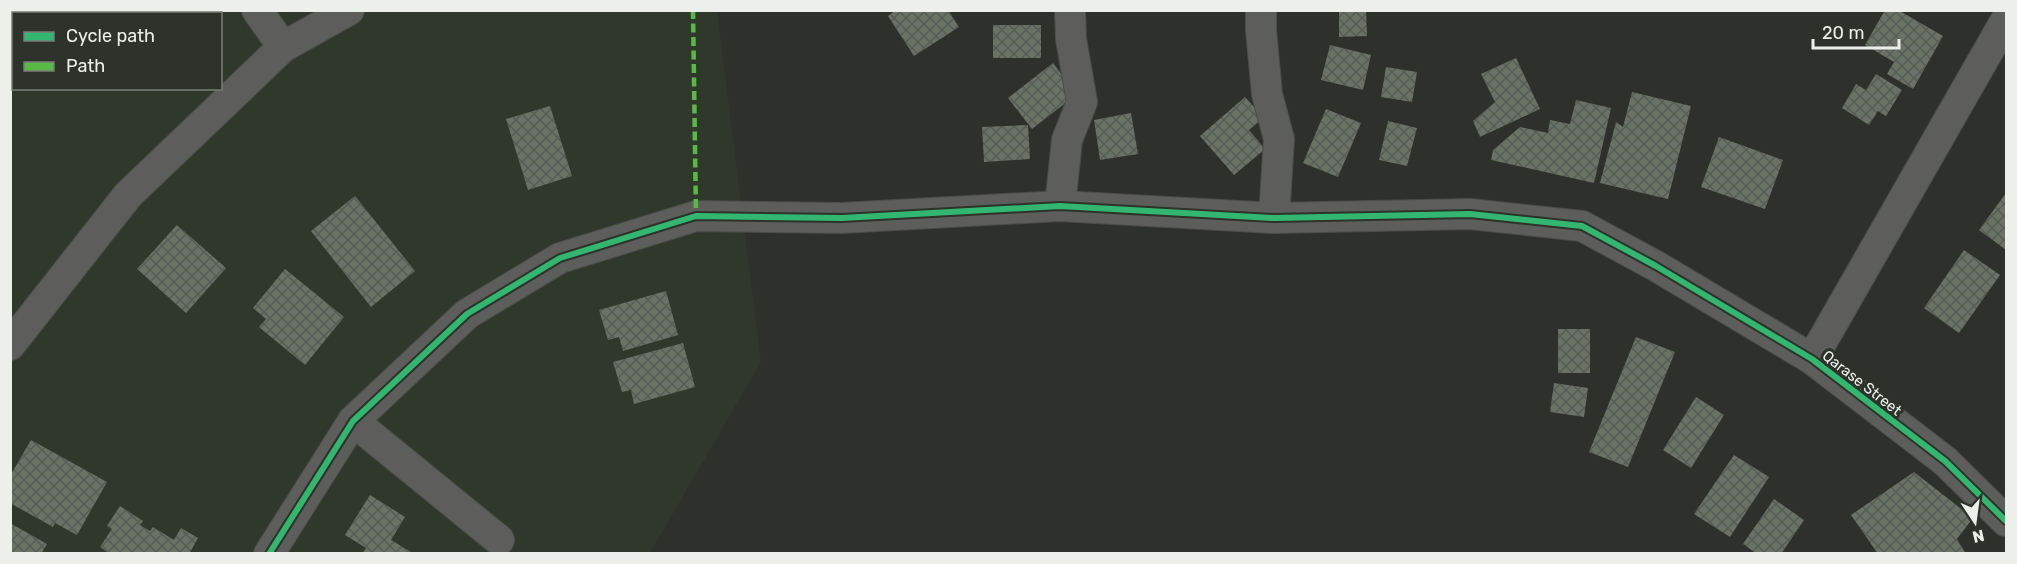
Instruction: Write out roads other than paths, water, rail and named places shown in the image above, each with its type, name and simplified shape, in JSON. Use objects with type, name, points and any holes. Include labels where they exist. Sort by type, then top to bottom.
[{"type":"street","points":[[257,10],[283,46]]},
{"type":"street","points":[[10,345],[128,195],[283,46],[349,10]]},
{"type":"street","points":[[1060,206],[1067,140],[1082,102],[1071,39],[1070,10]]},
{"type":"street","points":[[1261,10],[1267,94],[1278,139],[1274,218]]},
{"type":"street","points":[[1812,359],[2007,20]]},
{"type":"street","name":"Qarase Street","points":[[269,554],[353,421],[466,314],[560,258],[696,216],[842,218],[1060,206],[1274,218],[1470,214],[1582,226],[1656,266],[1812,359],[1945,461],[2007,521]]},
{"type":"street","points":[[353,421],[499,540]]}]
